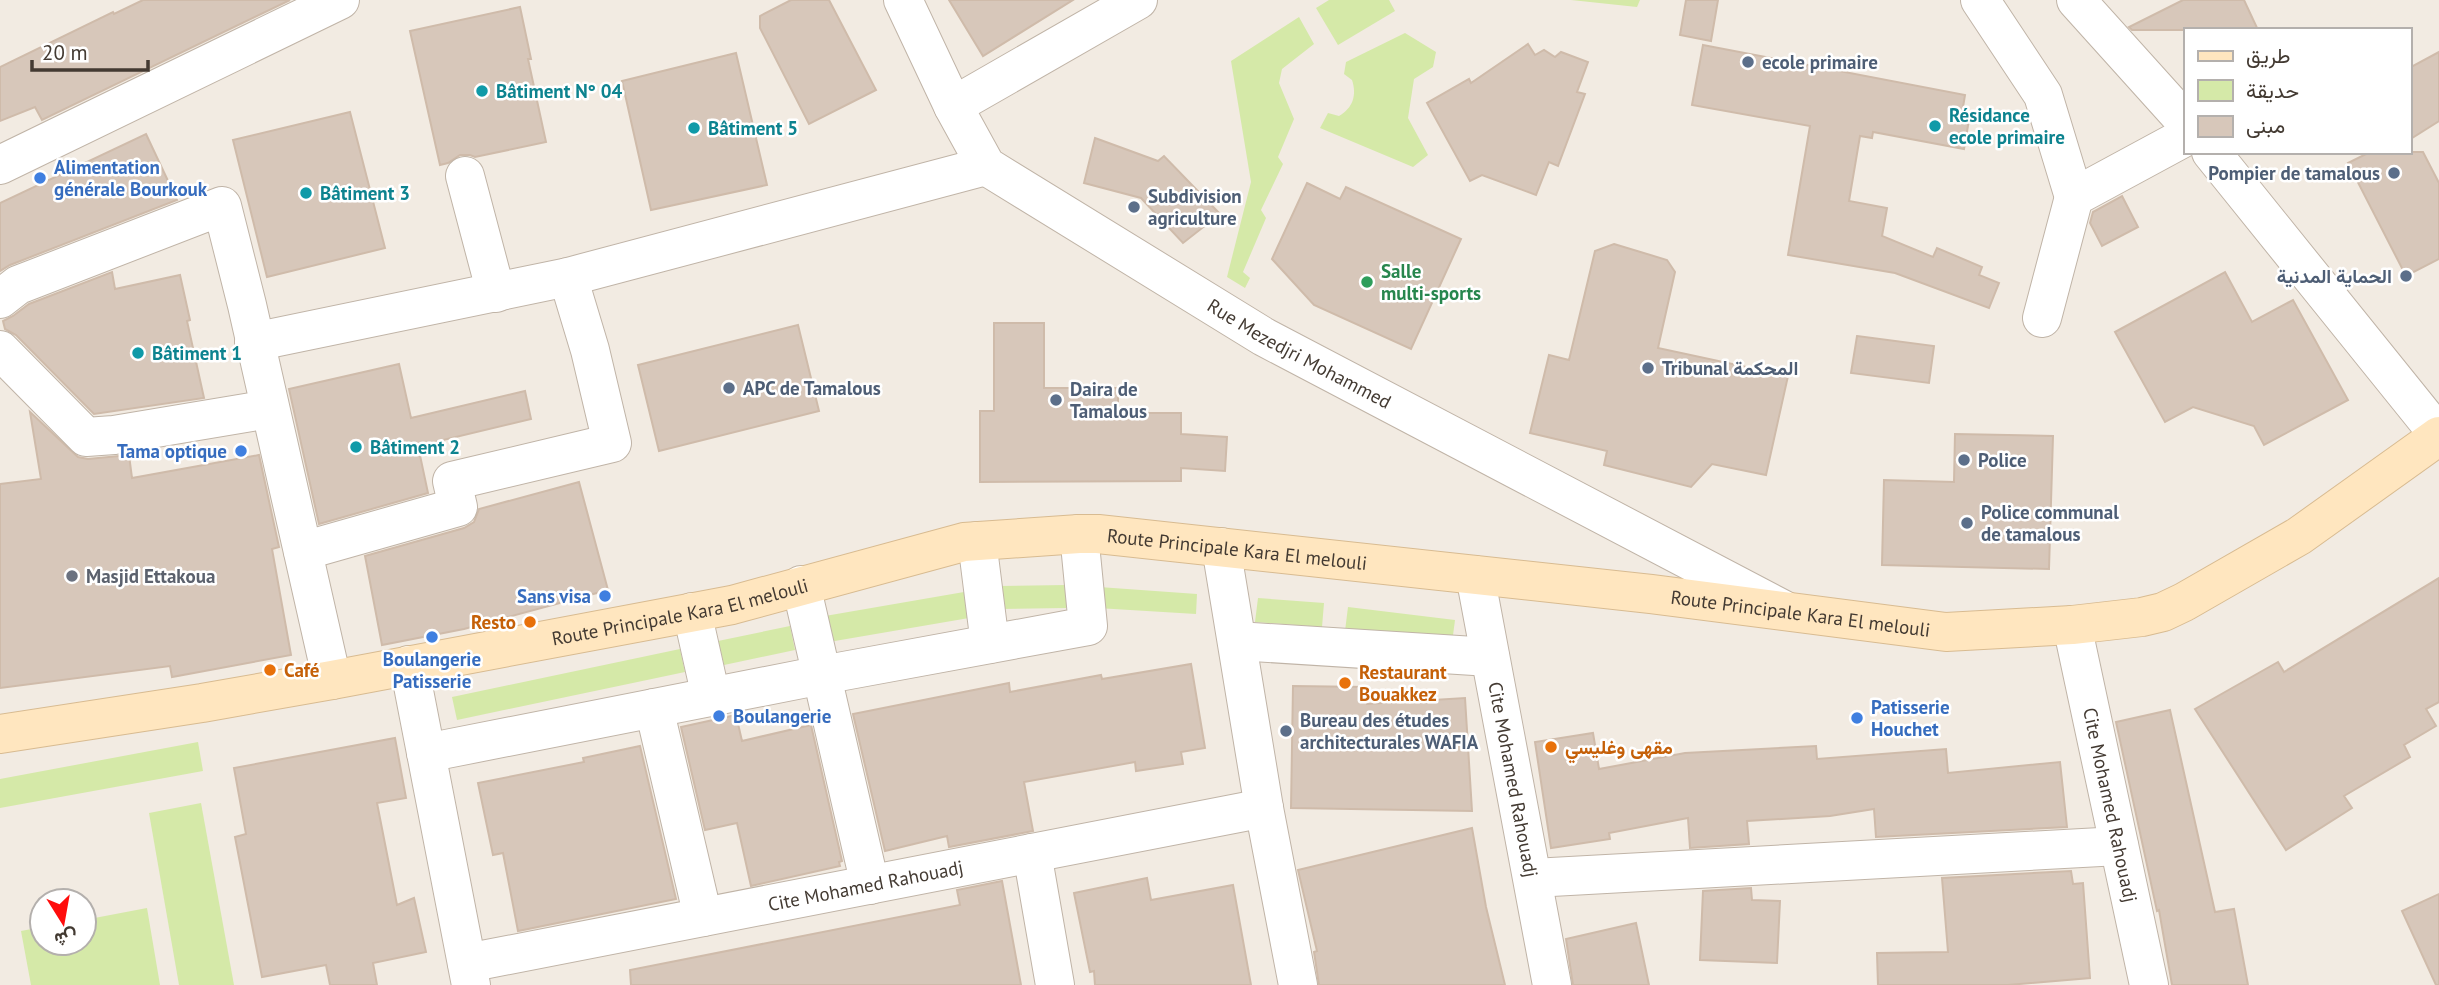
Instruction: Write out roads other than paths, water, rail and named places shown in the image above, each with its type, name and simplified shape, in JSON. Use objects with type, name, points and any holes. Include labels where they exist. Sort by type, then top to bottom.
[{"type":"main road","name":"Route Principale Kara El melouli","points":[[0,734],[202,703],[732,605],[964,542],[1079,534],[1666,596],[1946,632],[2072,625],[2142,617],[2184,602],[2299,536],[2439,436]]},
{"type":"street","points":[[0,165],[340,0]]},
{"type":"street","name":"Rue Mezedjri Mohammed","points":[[903,0],[953,106],[986,166],[1264,337],[1786,611]]},
{"type":"street","points":[[953,106],[1138,0]]},
{"type":"street","points":[[1980,0],[2043,95],[2074,197],[2042,318]]},
{"type":"street","points":[[2076,0],[2184,120]]},
{"type":"street","points":[[2074,197],[2184,138]]},
{"type":"street","points":[[2213,154],[2439,436]]},
{"type":"street","points":[[254,342],[568,277],[986,166]]},
{"type":"street","points":[[465,176],[496,293]]},
{"type":"street","points":[[0,299],[18,285],[222,206],[332,680]]},
{"type":"street","points":[[303,551],[458,507],[452,481],[612,443],[590,350],[568,277]]},
{"type":"street","points":[[0,350],[86,437],[270,410]]},
{"type":"street","points":[[426,753],[1088,626],[1079,534]]},
{"type":"street","points":[[976,541],[990,644]]},
{"type":"street","points":[[1220,547],[1264,808],[1298,985]]},
{"type":"street","points":[[1665,548],[1689,576],[1691,587],[1686,592],[1666,596]]},
{"type":"street","name":"Cite Mohamed Rahouadj","points":[[1475,575],[1552,985]]},
{"type":"street","points":[[802,585],[870,885]]},
{"type":"street","points":[[692,612],[711,697]]},
{"type":"street","name":"Cite Mohamed Rahouadj","points":[[2072,625],[2148,985]]},
{"type":"street","points":[[1237,641],[1490,657]]},
{"type":"street","name":"Cite Mohamed Rahouadj","points":[[409,665],[469,974],[703,917],[1264,808]]},
{"type":"street","points":[[654,708],[703,917]]},
{"type":"street","points":[[1533,878],[2119,846]]},
{"type":"street","points":[[1032,853],[1055,985]]},
{"type":"place","name":"ecole primaire","points":[[1748,62]]},
{"type":"place","name":"Bâtiment N° 04","points":[[482,91]]},
{"type":"place","name":"Résidance ecole primaire","points":[[1935,126]]},
{"type":"place","name":"Bâtiment 5","points":[[694,128]]},
{"type":"place","name":"Pompier de tamalous","points":[[2394,173]]},
{"type":"place","name":"Alimentation générale Bourkouk","points":[[40,178]]},
{"type":"place","name":"Bâtiment 3","points":[[306,193]]},
{"type":"place","name":"Subdivision agriculture","points":[[1134,207]]},
{"type":"place","name":"الحماية المدنية","points":[[2406,276]]},
{"type":"place","name":"Salle multi-sports","points":[[1367,282]]},
{"type":"place","name":"Bâtiment 1","points":[[138,353]]},
{"type":"place","name":"Tribunal المحكمة","points":[[1648,368]]},
{"type":"place","name":"APC de Tamalous","points":[[729,388]]},
{"type":"place","name":"Daira de Tamalous","points":[[1056,400]]},
{"type":"place","name":"Bâtiment 2","points":[[356,447]]},
{"type":"place","name":"Tama optique","points":[[241,451]]},
{"type":"place","name":"Police","points":[[1964,460]]},
{"type":"place","name":"Police communal de tamalous","points":[[1967,523]]},
{"type":"place","name":"Masjid Ettakoua","points":[[72,576]]},
{"type":"place","name":"Sans visa","points":[[605,596]]},
{"type":"place","name":"Resto","points":[[530,622]]},
{"type":"place","name":"Boulangerie Patisserie","points":[[432,637]]},
{"type":"place","name":"Café","points":[[270,670]]},
{"type":"place","name":"Restaurant Bouakkez","points":[[1345,683]]},
{"type":"place","name":"Boulangerie","points":[[719,716]]},
{"type":"place","name":"Patisserie Houchet","points":[[1857,718]]},
{"type":"place","name":"Bureau des études architecturales WAFIA","points":[[1286,731]]},
{"type":"place","name":"مقهى وغليسي","points":[[1551,747]]}]
